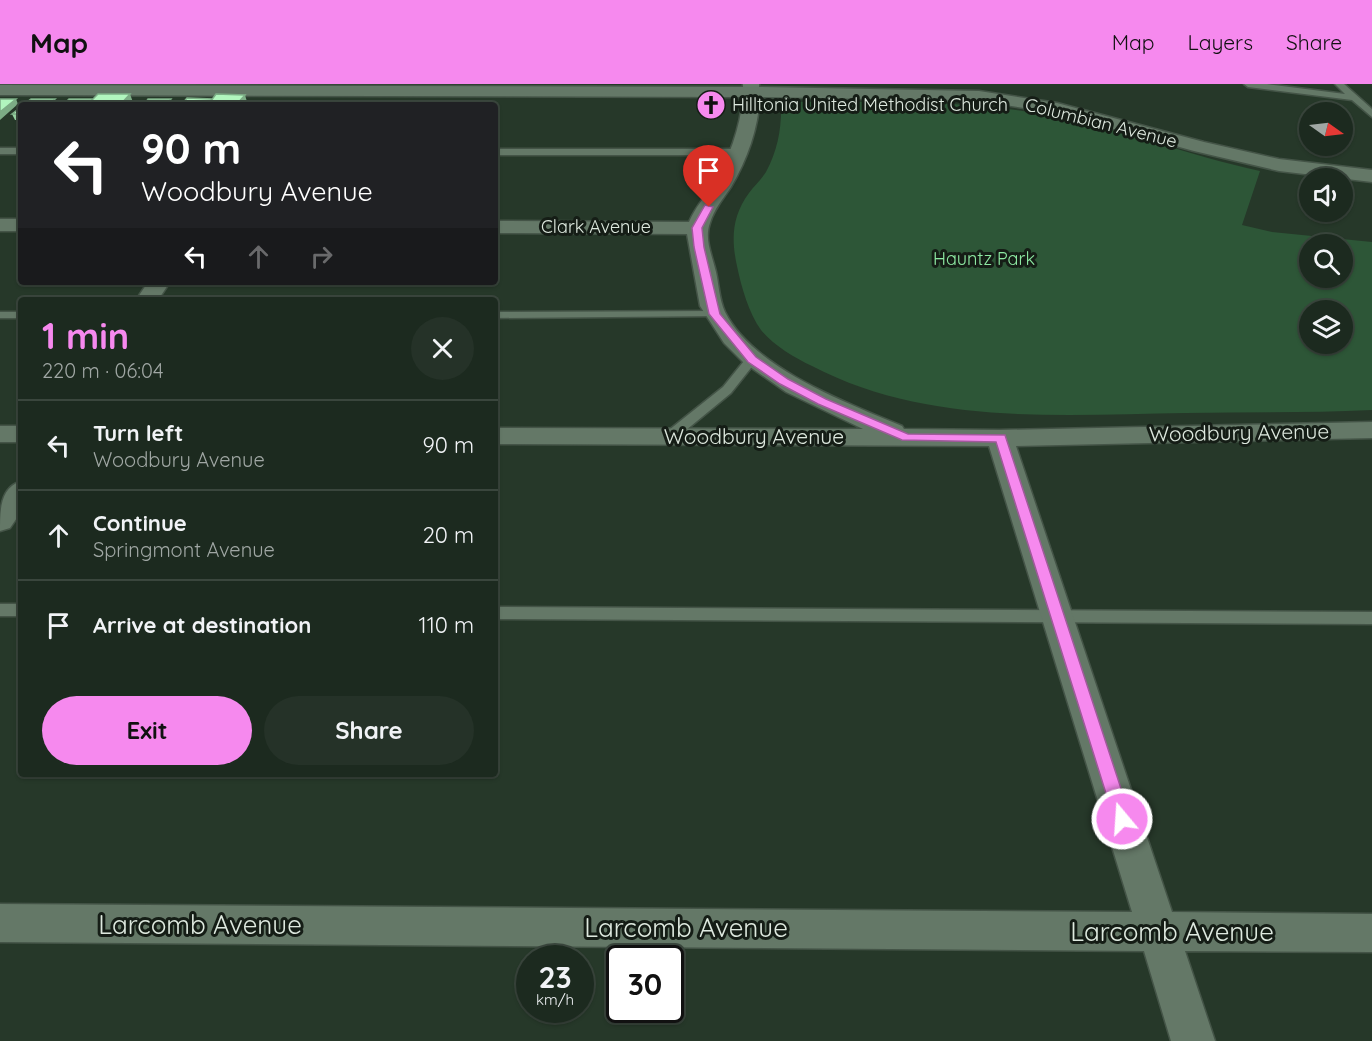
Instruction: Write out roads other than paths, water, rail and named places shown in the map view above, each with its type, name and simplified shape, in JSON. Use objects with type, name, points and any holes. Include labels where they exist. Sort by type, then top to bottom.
[{"type":"street","name":"Columbian Avenue","points":[[0,90],[284,93],[752,88],[979,96],[1057,108],[1201,147],[1279,165],[1372,176]]},
{"type":"street","points":[[752,88],[750,118],[731,171],[697,228],[714,314],[752,359],[784,382],[822,402],[906,438]]},
{"type":"street","points":[[0,225],[18,225]]},
{"type":"street","name":"Clark Avenue","points":[[498,227],[697,228]]},
{"type":"street","name":"Woodbury Avenue","points":[[498,436],[1000,438],[1372,430]]},
{"type":"street","points":[[0,434],[18,434]]},
{"type":"street","points":[[1000,438],[1193,1041]]},
{"type":"street","points":[[0,521],[18,494]]},
{"type":"street","name":"Larcomb Avenue","points":[[0,923],[1372,933]]},
{"type":"lane","points":[[1248,84],[1355,98]]},
{"type":"lane","points":[[1339,84],[1372,114]]},
{"type":"lane","points":[[0,151],[18,151]]},
{"type":"lane","points":[[498,152],[737,152]]},
{"type":"lane","points":[[498,315],[714,314]]},
{"type":"lane","points":[[0,315],[18,315]]},
{"type":"lane","points":[[669,437],[727,390],[752,359]]},
{"type":"lane","points":[[0,610],[18,610]]},
{"type":"lane","points":[[498,613],[1372,618]]},
{"type":"place","name":"Hilltonia United Methodist Church","points":[[711,105]]},
{"type":"park label","name":"Hauntz Park","points":[[984,259]]}]
